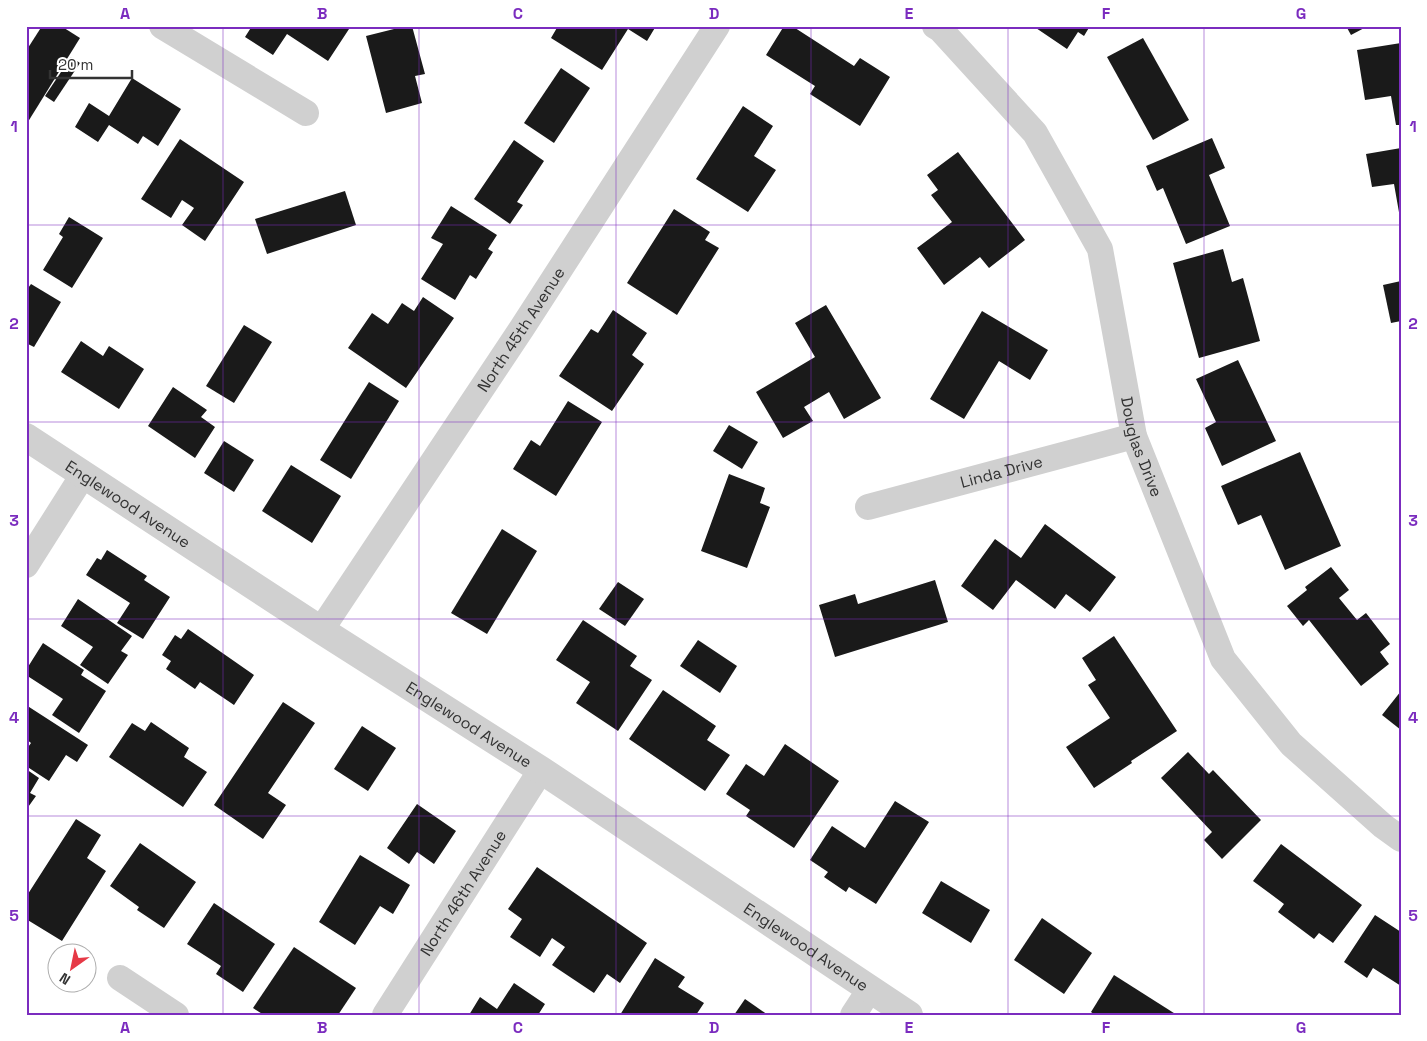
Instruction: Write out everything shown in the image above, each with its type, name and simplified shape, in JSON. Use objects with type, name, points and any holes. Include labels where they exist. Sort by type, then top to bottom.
[{"type":"street","points":[[162,26],[306,113]]},
{"type":"street","name":"North 45th Avenue","points":[[321,630],[522,328],[717,26]]},
{"type":"street","name":"Douglas Drive","points":[[939,27],[1035,133],[1100,249],[1134,436],[1223,659],[1291,744],[1383,826],[1401,839]]},
{"type":"street","name":"Linda Drive","points":[[868,507],[1134,436]]},
{"type":"street","name":"Englewood Avenue","points":[[26,437],[321,630],[541,770],[909,1015]]},
{"type":"street","points":[[26,565],[83,475]]},
{"type":"street","name":"North 46th Avenue","points":[[385,1015],[541,770]]},
{"type":"street","points":[[120,978],[176,1015]]},
{"type":"street","points":[[853,1015],[870,989]]},
{"type":"building","points":[[42,26],[61,26],[80,38],[26,125],[26,51]]},
{"type":"building","points":[[252,26],[351,26],[328,61],[287,34],[273,55],[245,37]]},
{"type":"building","points":[[412,26],[425,74],[415,76],[422,103],[386,113],[366,36]]},
{"type":"building","points":[[558,26],[656,26],[647,41],[628,29],[602,70],[551,38]]},
{"type":"building","points":[[784,26],[792,26],[854,66],[860,58],[890,77],[860,126],[810,94],[815,86],[766,55]]},
{"type":"building","points":[[1033,26],[1090,26],[1084,36],[1078,32],[1067,49]]},
{"type":"building","points":[[1346,26],[1368,26],[1351,35]]},
{"type":"building","points":[[1143,38],[1189,120],[1153,140],[1107,57]]},
{"type":"building","points":[[1401,43],[1401,125],[1396,125],[1391,96],[1365,100],[1357,50]]},
{"type":"building","points":[[71,57],[80,63],[54,102],[45,96]]},
{"type":"building","points":[[561,68],[590,88],[554,143],[524,123]]},
{"type":"building","points":[[132,78],[181,109],[158,146],[143,136],[138,144],[109,125],[98,142],[75,127],[89,103],[109,116]]},
{"type":"building","points":[[743,106],[773,126],[754,156],[776,170],[748,212],[696,179]]},
{"type":"building","points":[[1212,138],[1225,168],[1209,175],[1230,226],[1186,244],[1163,188],[1157,191],[1146,166]]},
{"type":"building","points":[[180,139],[244,182],[205,241],[182,225],[194,208],[182,200],[171,218],[141,199]]},
{"type":"building","points":[[514,140],[544,161],[517,202],[523,205],[510,224],[474,199]]},
{"type":"building","points":[[1401,148],[1400,218],[1394,184],[1372,187],[1366,154]]},
{"type":"building","points":[[958,152],[1025,240],[989,268],[980,257],[944,285],[917,248],[952,222],[931,195],[938,190],[927,175]]},
{"type":"building","points":[[345,191],[356,225],[267,254],[255,219]]},
{"type":"building","points":[[451,206],[497,235],[488,249],[493,252],[476,279],[470,275],[455,300],[421,279],[443,244],[431,238]]},
{"type":"building","points":[[674,209],[710,232],[705,240],[719,248],[677,315],[627,283]]},
{"type":"building","points":[[69,217],[103,238],[72,288],[43,270],[63,237],[59,234]]},
{"type":"building","points":[[1223,249],[1232,282],[1243,278],[1260,341],[1199,358],[1173,263]]},
{"type":"building","points":[[1401,281],[1401,321],[1391,323],[1383,285]]},
{"type":"building","points":[[31,284],[61,302],[34,347],[26,343],[26,291]]},
{"type":"building","points":[[423,297],[454,318],[406,388],[348,348],[372,313],[388,324],[402,303],[414,311]]},
{"type":"building","points":[[826,305],[881,398],[844,419],[829,392],[804,407],[813,421],[783,438],[756,392],[815,357],[795,323]]},
{"type":"building","points":[[613,310],[647,333],[632,355],[644,364],[612,411],[559,376],[591,329],[598,333]]},
{"type":"building","points":[[982,311],[1048,350],[1030,380],[999,361],[964,419],[930,399]]},
{"type":"building","points":[[244,325],[272,342],[234,403],[206,386]]},
{"type":"building","points":[[81,341],[103,356],[109,346],[144,369],[119,409],[61,372]]},
{"type":"building","points":[[1238,360],[1276,441],[1222,466],[1205,428],[1216,422],[1196,379]]},
{"type":"building","points":[[369,382],[399,401],[351,479],[320,460]]},
{"type":"building","points":[[173,387],[207,410],[201,417],[215,427],[195,458],[148,426]]},
{"type":"building","points":[[568,401],[602,422],[556,496],[513,469],[531,440],[540,446]]},
{"type":"building","points":[[729,425],[758,442],[742,469],[713,451]]},
{"type":"building","points":[[224,441],[254,460],[234,492],[204,473]]},
{"type":"building","points":[[1300,452],[1341,546],[1285,570],[1261,515],[1238,525],[1221,486]]},
{"type":"building","points":[[291,465],[341,496],[312,543],[262,511]]},
{"type":"building","points":[[729,474],[765,488],[760,503],[770,507],[747,568],[701,551]]},
{"type":"building","points":[[1045,524],[1116,577],[1090,612],[1066,594],[1055,609],[1016,580],[993,610],[961,586],[995,539],[1021,558]]},
{"type":"building","points":[[502,529],[537,551],[487,634],[451,613]]},
{"type":"building","points":[[107,550],[147,576],[144,580],[170,597],[143,639],[117,623],[130,603],[86,575],[97,558],[101,560]]},
{"type":"building","points":[[1331,567],[1349,590],[1339,598],[1357,620],[1366,613],[1390,644],[1380,652],[1389,664],[1361,686],[1309,620],[1303,626],[1287,606],[1307,590],[1305,587]]},
{"type":"building","points":[[935,580],[948,622],[835,657],[819,605],[855,594],[858,604]]},
{"type":"building","points":[[618,582],[644,599],[625,626],[599,609]]},
{"type":"building","points":[[78,599],[132,636],[121,651],[128,655],[108,684],[80,665],[93,647],[61,626]]},
{"type":"building","points":[[583,620],[637,656],[630,666],[652,680],[618,731],[576,703],[590,682],[556,660]]},
{"type":"building","points":[[188,629],[254,675],[234,705],[200,682],[195,689],[166,669],[171,661],[162,655],[175,635],[181,639]]},
{"type":"building","points":[[1114,636],[1177,731],[1094,788],[1066,747],[1110,718],[1088,685],[1096,680],[1082,658]]},
{"type":"building","points":[[698,640],[737,666],[720,693],[680,666]]},
{"type":"building","points":[[43,643],[84,670],[81,675],[106,691],[79,733],[52,715],[63,699],[26,675],[26,670]]},
{"type":"building","points":[[663,690],[716,726],[707,740],[730,755],[705,791],[629,739]]},
{"type":"building","points":[[1401,691],[1401,730],[1382,715]]},
{"type":"building","points":[[283,702],[315,723],[268,793],[286,805],[263,839],[214,805]]},
{"type":"building","points":[[26,705],[88,745],[77,762],[66,755],[49,781],[26,766],[26,750],[31,743],[26,739]]},
{"type":"building","points":[[151,722],[189,748],[184,757],[207,772],[183,807],[109,757],[132,723],[145,731]]},
{"type":"building","points":[[362,726],[396,748],[368,791],[334,769]]},
{"type":"building","points":[[785,744],[839,781],[794,848],[746,816],[750,810],[726,794],[746,764],[764,776]]},
{"type":"building","points":[[1188,752],[1209,774],[1213,770],[1261,820],[1222,859],[1204,840],[1212,832],[1161,778]]},
{"type":"building","points":[[26,769],[39,778],[30,793],[36,796],[26,810]]},
{"type":"building","points":[[895,801],[929,822],[876,904],[849,887],[846,892],[824,877],[828,872],[810,860],[832,826],[865,848]]},
{"type":"building","points":[[417,804],[456,831],[434,864],[417,852],[409,864],[387,848]]},
{"type":"building","points":[[76,819],[101,835],[87,858],[106,871],[62,941],[26,919],[26,897]]},
{"type":"building","points":[[140,843],[196,882],[164,928],[137,910],[139,907],[110,886]]},
{"type":"building","points":[[1281,844],[1362,905],[1333,943],[1319,933],[1314,939],[1278,912],[1284,904],[1253,881]]},
{"type":"building","points":[[360,855],[410,885],[393,914],[380,906],[355,945],[319,922]]},
{"type":"building","points":[[537,867],[647,943],[620,983],[607,974],[594,993],[552,965],[565,947],[552,938],[540,957],[510,937],[522,919],[508,909]]},
{"type":"building","points":[[941,881],[990,910],[971,943],[922,913]]},
{"type":"building","points":[[214,903],[275,944],[243,992],[216,974],[221,966],[187,944]]},
{"type":"building","points":[[1375,915],[1401,932],[1401,986],[1373,968],[1367,978],[1344,962]]},
{"type":"building","points":[[1042,918],[1092,953],[1064,994],[1014,960]]},
{"type":"building","points":[[294,947],[356,988],[338,1015],[264,1015],[253,1008]]},
{"type":"building","points":[[655,958],[685,977],[678,987],[704,1003],[696,1015],[620,1015]]},
{"type":"building","points":[[1114,975],[1177,1015],[1095,1015],[1091,1012]]},
{"type":"building","points":[[514,983],[545,1004],[538,1015],[469,1015],[480,997],[497,1009]]},
{"type":"building","points":[[745,999],[768,1015],[734,1015]]}]
